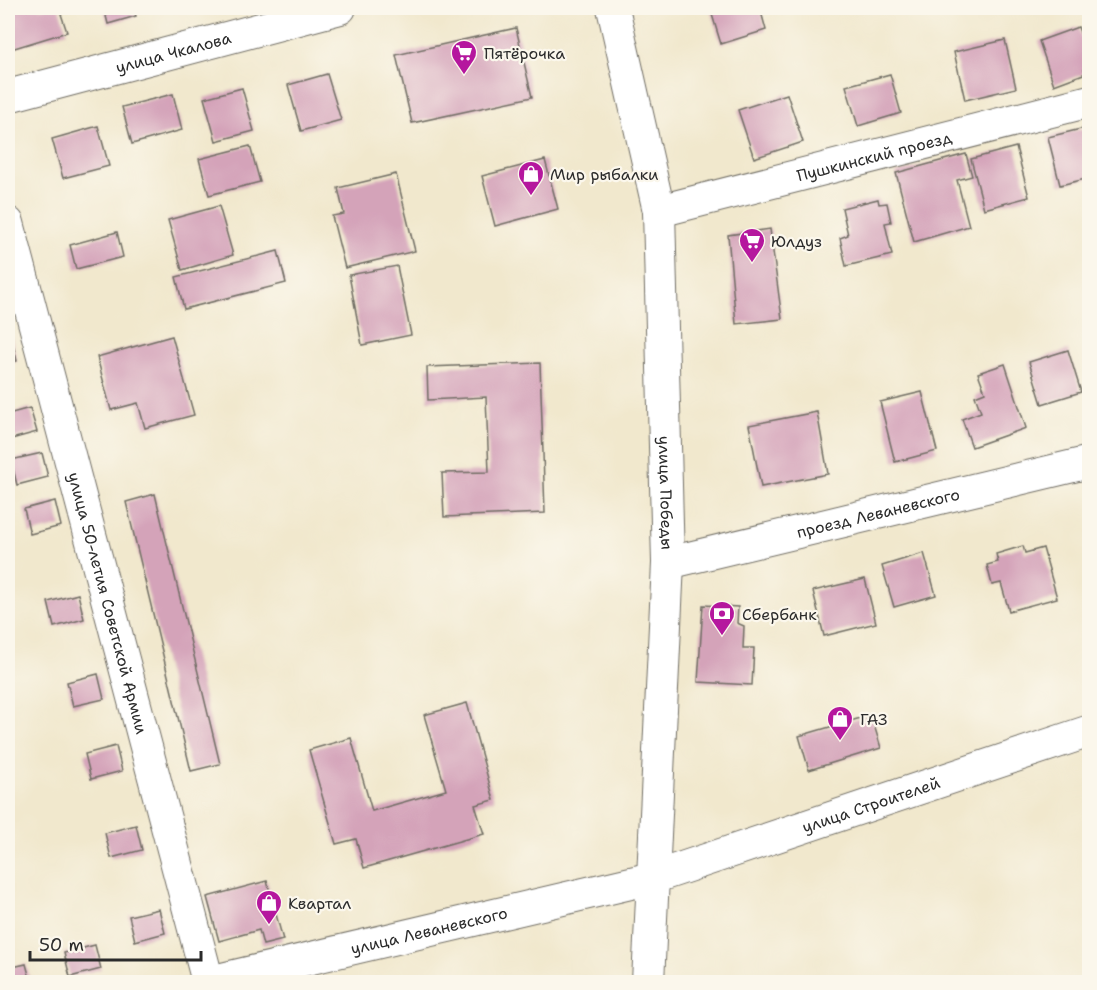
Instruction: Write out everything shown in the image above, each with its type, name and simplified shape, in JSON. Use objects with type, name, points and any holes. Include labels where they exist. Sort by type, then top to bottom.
[{"type":"street","name":"улица Чкалова","points":[[8,96],[244,19],[340,8]]},
{"type":"street","name":"улица Победы","points":[[613,8],[659,211],[668,563],[648,982]]},
{"type":"street","name":"Пушкинский проезд","points":[[659,211],[1089,101]]},
{"type":"street","name":"улица 50-летия Советской Армии","points":[[8,223],[208,982]]},
{"type":"street","name":"проезд Леваневского","points":[[668,563],[1089,462]]},
{"type":"street","name":"улица Строителей","points":[[652,878],[1089,731]]},
{"type":"street","name":"улица Леваневского","points":[[208,982],[652,878]]},
{"type":"building","points":[[8,8],[59,8],[67,32],[8,50]]},
{"type":"building","points":[[104,8],[133,8],[136,16],[108,24]]},
{"type":"building","points":[[710,8],[760,8],[766,30],[721,44]]},
{"type":"building","points":[[1078,27],[1090,59],[1090,67],[1084,69],[1086,73],[1054,85],[1039,41]]},
{"type":"building","name":"Пятёрочка","points":[[516,28],[532,97],[412,123],[396,55]]},
{"type":"building","points":[[1005,40],[1016,88],[965,100],[954,52]]},
{"type":"building","points":[[327,74],[341,120],[301,131],[288,85]]},
{"type":"building","points":[[890,74],[901,113],[858,126],[846,86]]},
{"type":"building","points":[[242,88],[254,131],[216,141],[204,98]]},
{"type":"building","points":[[173,94],[182,130],[132,144],[122,107]]},
{"type":"building","points":[[787,94],[803,142],[754,158],[738,110]]},
{"type":"building","points":[[98,126],[109,166],[63,178],[52,139]]},
{"type":"building","points":[[1085,128],[1090,144],[1090,178],[1060,185],[1048,137]]},
{"type":"building","points":[[250,146],[260,182],[209,195],[199,159]]},
{"type":"building","points":[[1016,147],[1029,197],[984,209],[971,159]]},
{"type":"building","points":[[966,154],[972,176],[957,180],[969,226],[914,242],[896,173]]},
{"type":"building","points":[[545,160],[558,209],[495,226],[482,176]]},
{"type":"building","points":[[396,174],[415,251],[345,268],[332,216],[344,214],[338,188]]},
{"type":"building","points":[[878,199],[879,204],[887,203],[891,222],[885,223],[892,255],[846,266],[840,238],[848,235],[842,208]]},
{"type":"building","points":[[219,206],[233,255],[182,270],[168,220]]},
{"type":"building","name":"Юлдуз","points":[[770,229],[782,319],[736,324],[728,235]]},
{"type":"building","points":[[117,232],[123,257],[76,269],[70,245]]},
{"type":"building","points":[[278,251],[286,283],[184,309],[176,277]]},
{"type":"building","points":[[397,266],[411,335],[362,345],[349,275]]},
{"type":"building","points":[[11,336],[17,361],[8,363],[8,337]]},
{"type":"building","points":[[172,336],[194,415],[145,428],[138,403],[111,410],[97,357]]},
{"type":"building","points":[[1068,350],[1081,392],[1042,404],[1029,362]]},
{"type":"building","points":[[540,363],[545,513],[444,517],[442,473],[489,472],[486,397],[428,400],[427,367]]},
{"type":"building","points":[[1005,364],[1026,428],[972,447],[962,419],[981,412],[975,396],[985,392],[978,373]]},
{"type":"building","points":[[922,392],[937,451],[895,462],[880,402]]},
{"type":"building","points":[[30,408],[37,432],[8,440],[8,414]]},
{"type":"building","points":[[817,412],[828,474],[761,487],[749,425]]},
{"type":"building","points":[[42,453],[48,477],[17,485],[11,460]]},
{"type":"building","points":[[155,494],[220,764],[191,771],[126,502]]},
{"type":"building","points":[[55,501],[61,526],[30,534],[24,509]]},
{"type":"building","points":[[1023,546],[1025,553],[1043,548],[1057,598],[1009,611],[1001,583],[992,585],[987,565],[998,562],[996,554]]},
{"type":"building","points":[[924,553],[936,595],[894,607],[882,566]]},
{"type":"building","points":[[865,579],[876,623],[824,636],[813,591]]},
{"type":"building","points":[[78,594],[84,619],[54,627],[48,602]]},
{"type":"building","name":"Сбербанк","points":[[703,605],[738,607],[737,623],[744,626],[743,648],[754,648],[752,685],[698,682]]},
{"type":"building","points":[[98,674],[104,699],[73,706],[67,682]]},
{"type":"building","points":[[467,703],[494,800],[475,805],[484,834],[364,868],[356,839],[336,844],[309,750],[351,738],[372,811],[446,790],[424,715]]},
{"type":"building","name":"ГАЗ","points":[[871,715],[881,748],[809,770],[799,736]]},
{"type":"building","points":[[116,746],[122,771],[91,779],[85,754]]},
{"type":"building","points":[[136,825],[142,850],[111,858],[105,833]]},
{"type":"building","points":[[267,881],[283,940],[263,945],[259,930],[219,941],[207,897]]},
{"type":"building","points":[[159,909],[165,933],[135,941],[129,916]]},
{"type":"building","points":[[95,945],[101,969],[70,977],[64,953]]},
{"type":"building","points":[[26,964],[31,982],[8,982],[8,968]]},
{"type":"place","name":"Пятёрочка","points":[[464,76]]},
{"type":"place","name":"Мир рыбалки","points":[[531,197]]},
{"type":"place","name":"Юлдуз","points":[[752,264]]},
{"type":"place","name":"Сбербанк","points":[[722,637]]},
{"type":"place","name":"ГАЗ","points":[[840,742]]},
{"type":"place","name":"Квартал","points":[[269,926]]}]
